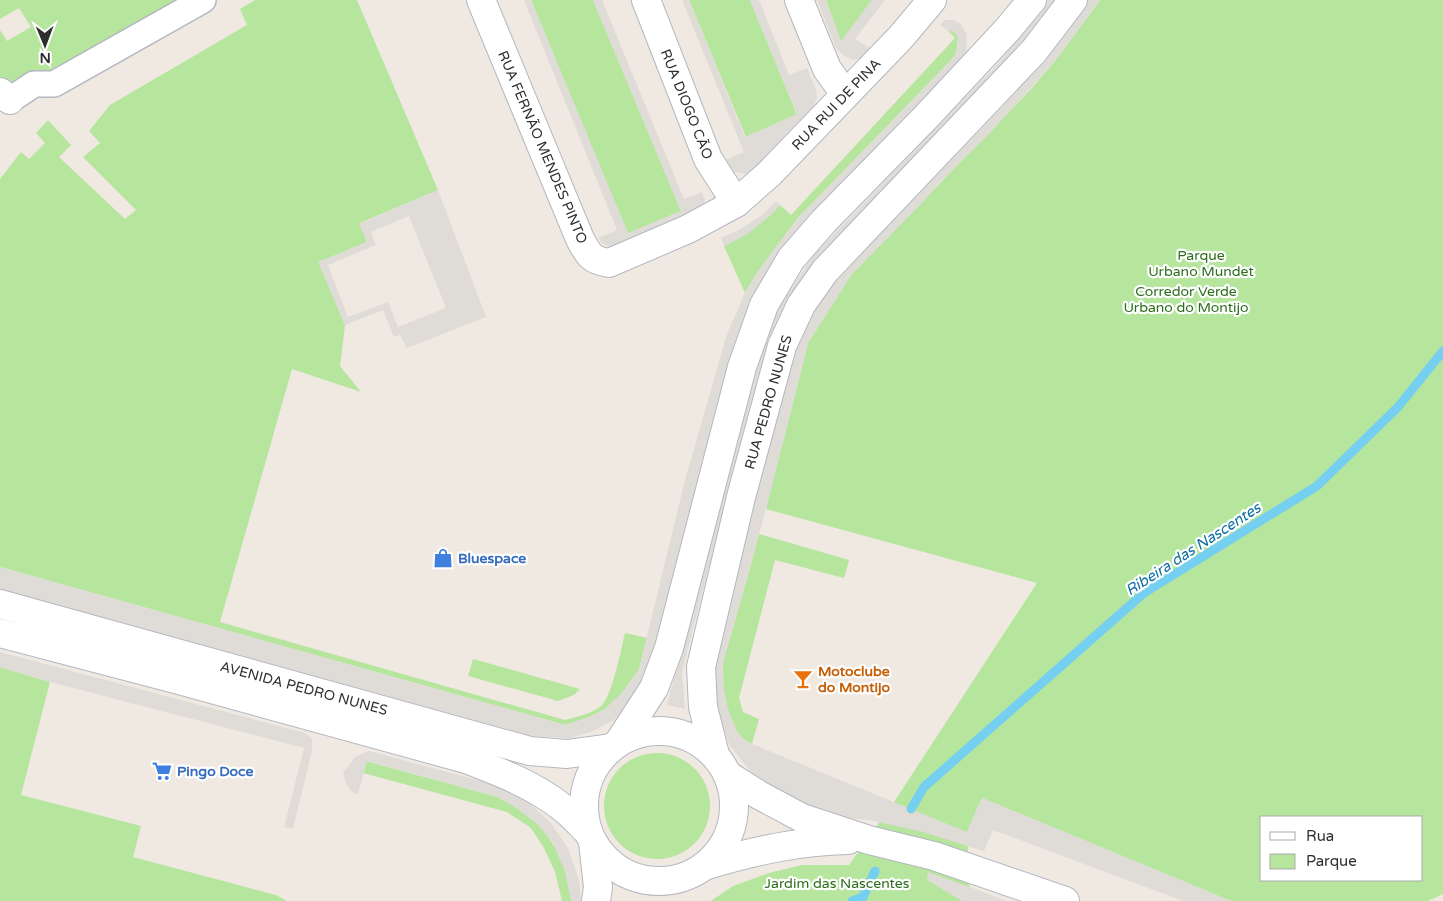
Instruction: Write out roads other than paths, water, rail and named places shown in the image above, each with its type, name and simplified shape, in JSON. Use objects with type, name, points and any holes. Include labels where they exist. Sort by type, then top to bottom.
[{"type":"street","points":[[5,96],[34,84],[54,84],[203,0]]},
{"type":"street","name":"RUA FERNÃO MENDES PINTO","points":[[481,0],[580,239],[590,257],[609,263],[688,229],[736,203]]},
{"type":"street","name":"RUA DIOGO CÃO","points":[[646,0],[708,159],[736,203]]},
{"type":"street","points":[[799,0],[827,69],[846,94]]},
{"type":"street","name":"RUA RUI DE PINA","points":[[736,203],[769,174],[901,37],[932,0]]},
{"type":"street","points":[[596,901],[598,887],[591,837],[584,809],[586,786],[596,765],[615,745],[643,708],[654,688],[669,648],[742,367],[764,306],[791,259],[824,221],[926,117],[1007,30],[1032,0]]},
{"type":"street","name":"RUA PEDRO NUNES","points":[[668,901],[723,846],[733,824],[735,799],[703,706],[701,667],[741,497],[782,346],[801,305],[825,271],[1034,51],[1073,0]]},
{"type":"street","name":"AVENIDA PEDRO NUNES","points":[[0,604],[530,751],[567,754],[615,745]]},
{"type":"street","name":"AVENIDA PEDRO NUNES","points":[[0,633],[466,759],[508,774],[543,793],[564,808],[591,837]]},
{"type":"street","points":[[615,745],[638,733],[659,730],[680,733],[699,741],[722,765],[758,795],[802,818],[869,840],[934,856],[1065,901]]},
{"type":"street","points":[[591,837],[606,860],[624,873],[644,880],[665,881],[753,851],[816,840],[869,840]]},
{"type":"waterway","name":"Ribeira das Nascentes","points":[[911,809],[924,787],[1144,593],[1317,486],[1398,407],[1443,351]]},
{"type":"waterway","name":"Ribeira das Nascentes","points":[[852,901],[863,897],[875,871]]},
{"type":"place","name":"Bluespace","points":[[443,558]]},
{"type":"place","name":"Motoclube do Montijo","points":[[803,679]]},
{"type":"place","name":"Pingo Doce","points":[[162,771]]},
{"type":"park label","name":"Parque Urbano Mundet","points":[[1201,264]]},
{"type":"park label","name":"Corredor Verde Urbano do Montijo","points":[[1186,300]]},
{"type":"park label","name":"Jardim das Nascentes","points":[[837,883]]}]
